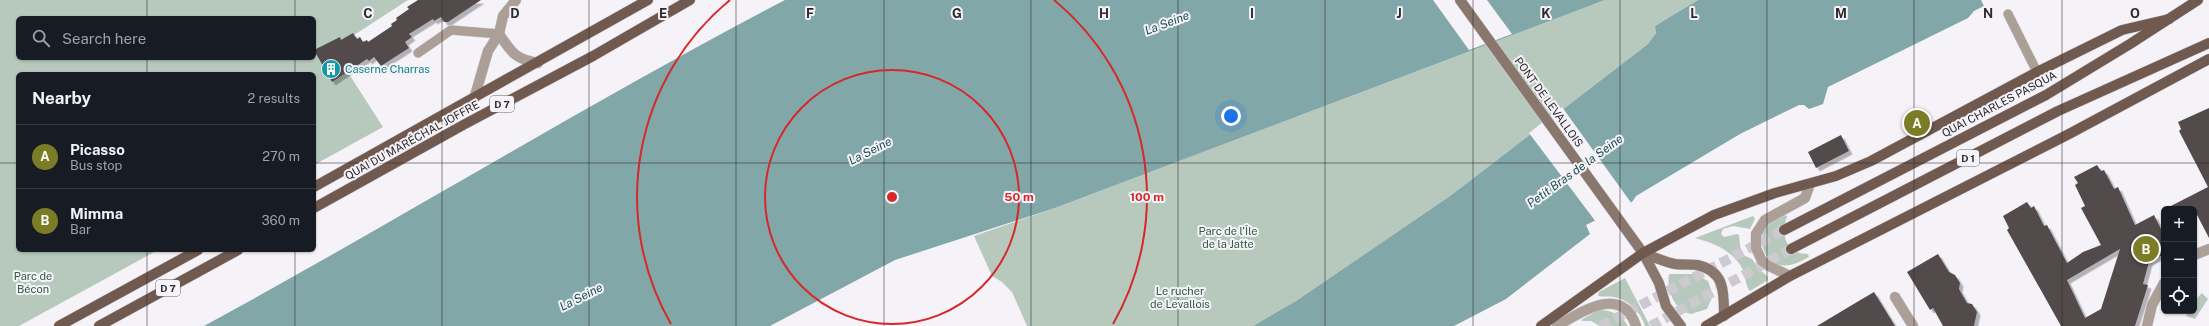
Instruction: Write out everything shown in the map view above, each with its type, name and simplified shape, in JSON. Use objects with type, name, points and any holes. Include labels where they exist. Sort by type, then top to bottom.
[{"type":"main road","name":"QUAI DU MARÉCHAL JOFFRE","points":[[316,185],[474,99],[606,22],[648,0]]},
{"type":"main road","name":"QUAI DU MARÉCHAL JOFFRE","points":[[316,207],[465,124],[593,56],[690,0]]},
{"type":"main road","name":"PONT DE LEVALLOIS","points":[[1460,0],[1643,253],[1659,283],[1666,306],[1681,326]]},
{"type":"main road","name":"QUAI CHARLES PASQUA","points":[[1784,230],[2046,95],[2130,44],[2198,0]]},
{"type":"main road","points":[[1541,326],[1643,253],[1714,215],[1775,193],[1836,176],[1871,161],[2037,72],[2122,30],[2168,19]]},
{"type":"main road","name":"D 1","points":[[1791,250],[2058,111],[2209,43]]},
{"type":"main road","points":[[1706,326],[1790,276],[2069,134],[2209,60]]},
{"type":"main road","name":"D 7","points":[[59,326],[194,252]]},
{"type":"main road","name":"D 7","points":[[99,326],[234,252]]},
{"type":"main road","points":[[1643,253],[1675,264],[1697,265],[1711,272],[1721,281],[1724,290],[1724,316]]},
{"type":"street","points":[[474,99],[488,51],[499,34],[503,16],[516,0]]},
{"type":"street","points":[[499,34],[513,54],[524,61],[538,63]]},
{"type":"street","points":[[1790,276],[1769,266],[1762,260],[1756,248],[1756,234],[1765,220],[1805,198],[1810,184]]},
{"type":"street","points":[[2197,254],[2209,249]]},
{"type":"street","points":[[2147,326],[2152,305],[2161,288]]},
{"type":"street","points":[[1895,297],[1913,326]]},
{"type":"street","points":[[1557,326],[1590,307],[1605,304],[1624,309],[1630,314],[1636,326]]},
{"type":"lane","points":[[2008,14],[2037,72]]},
{"type":"lane","points":[[418,53],[451,30],[499,34]]},
{"type":"green space","name":"Parc de Bécon","points":[[0,0],[408,0],[354,35],[347,71],[383,127],[316,164],[316,72],[16,72],[16,252],[154,252],[19,326],[0,326]]},
{"type":"green space","name":"Parc de l'Île de la Jatte","points":[[1605,0],[1698,0],[1655,26],[1656,33],[1648,44],[1450,196],[1296,301],[1253,326],[1027,326],[1012,292],[1002,282],[992,276],[974,236],[1055,208]]},
{"type":"green space","points":[[1786,215],[1787,217],[1784,230],[1787,242],[1794,251],[1808,254],[1809,257],[1795,264],[1779,265],[1769,259],[1763,248],[1762,237],[1769,224]]},
{"type":"green space","points":[[1753,216],[1755,219],[1750,229],[1733,226],[1723,229],[1721,234],[1724,237],[1737,234],[1739,235],[1741,254],[1752,259],[1759,269],[1768,277],[1768,280],[1750,291],[1747,286],[1743,270],[1739,263],[1729,253],[1716,245],[1695,238]]},
{"type":"green space","points":[[1669,274],[1695,274],[1708,281],[1713,295],[1707,309],[1691,314],[1680,309],[1670,293],[1668,280]]},
{"type":"green space","points":[[1625,278],[1650,326],[1645,326],[1641,316],[1634,307],[1625,301],[1614,297],[1598,296],[1599,292]]},
{"type":"green space","points":[[2202,293],[2208,299],[2195,319],[2186,316],[2187,314],[2197,314],[2197,298]]},
{"type":"green space","points":[[1599,310],[1608,311],[1620,316],[1628,326],[1600,326],[1591,321],[1581,320]]},
{"type":"water","name":"La Seine","points":[[785,0],[1605,0],[1055,208],[895,260],[770,326],[204,326],[277,286],[639,79]]},
{"type":"water","name":"Petit Bras de la Seine","points":[[1698,0],[1981,0],[1984,6],[1974,11],[1968,18],[1828,87],[1823,104],[1809,109],[1804,105],[1799,105],[1740,134],[1636,196],[1632,202],[1586,225],[1590,234],[1506,299],[1454,326],[1253,326],[1296,301],[1450,196],[1648,44],[1656,33],[1655,26]]},
{"type":"pier","points":[[1433,0],[1487,0],[1512,34],[1469,50]]},
{"type":"pier","points":[[1562,107],[1632,204],[1596,222],[1529,133]]},
{"type":"building","points":[[418,0],[481,0],[448,22],[444,22],[441,17],[434,21],[433,19],[409,34],[412,37],[405,42],[409,48],[381,66],[374,57],[369,61],[367,59],[332,82],[316,54],[316,49],[340,37],[341,40],[353,33],[357,39],[360,37],[363,42],[367,40],[368,42],[392,26],[391,24],[397,20],[396,18],[409,9],[407,7]]},
{"type":"building","points":[[2209,108],[2209,238],[2197,215],[2197,206],[2171,206],[2208,187],[2179,131],[2181,129],[2178,122]]},
{"type":"building","points":[[1841,135],[1849,151],[1816,168],[1808,152]]},
{"type":"building","points":[[2097,165],[2101,171],[2104,170],[2114,189],[2118,187],[2135,225],[2154,215],[2161,229],[2161,256],[2149,262],[2143,284],[2148,285],[2135,326],[2061,326],[2007,230],[2009,228],[2003,216],[2027,202],[2031,208],[2034,206],[2044,226],[2047,225],[2067,263],[2083,252],[2101,245],[2081,208],[2085,206],[2075,185],[2078,183],[2074,177]],"holes":[[[2120,249],[2101,309],[2085,318],[2067,280]]]},
{"type":"building","points":[[1938,254],[1949,272],[1955,275],[1960,283],[1959,289],[1967,303],[1972,304],[1977,312],[1974,326],[1943,326],[1933,308],[1930,310],[1907,272]]},
{"type":"building","points":[[1874,292],[1895,326],[1817,326],[1852,305]]},
{"type":"tunnel","points":[[1601,326],[1784,230]]},
{"type":"tunnel","points":[[1651,326],[1791,249]]},
{"type":"place","name":"Caserne Charras","points":[[331,69]]},
{"type":"place","name":"Picasso","points":[[1917,123]]},
{"type":"place","name":"Mimma","points":[[2146,249]]},
{"type":"park label","name":"Le rucher de Levallois","points":[[1180,297]]}]
